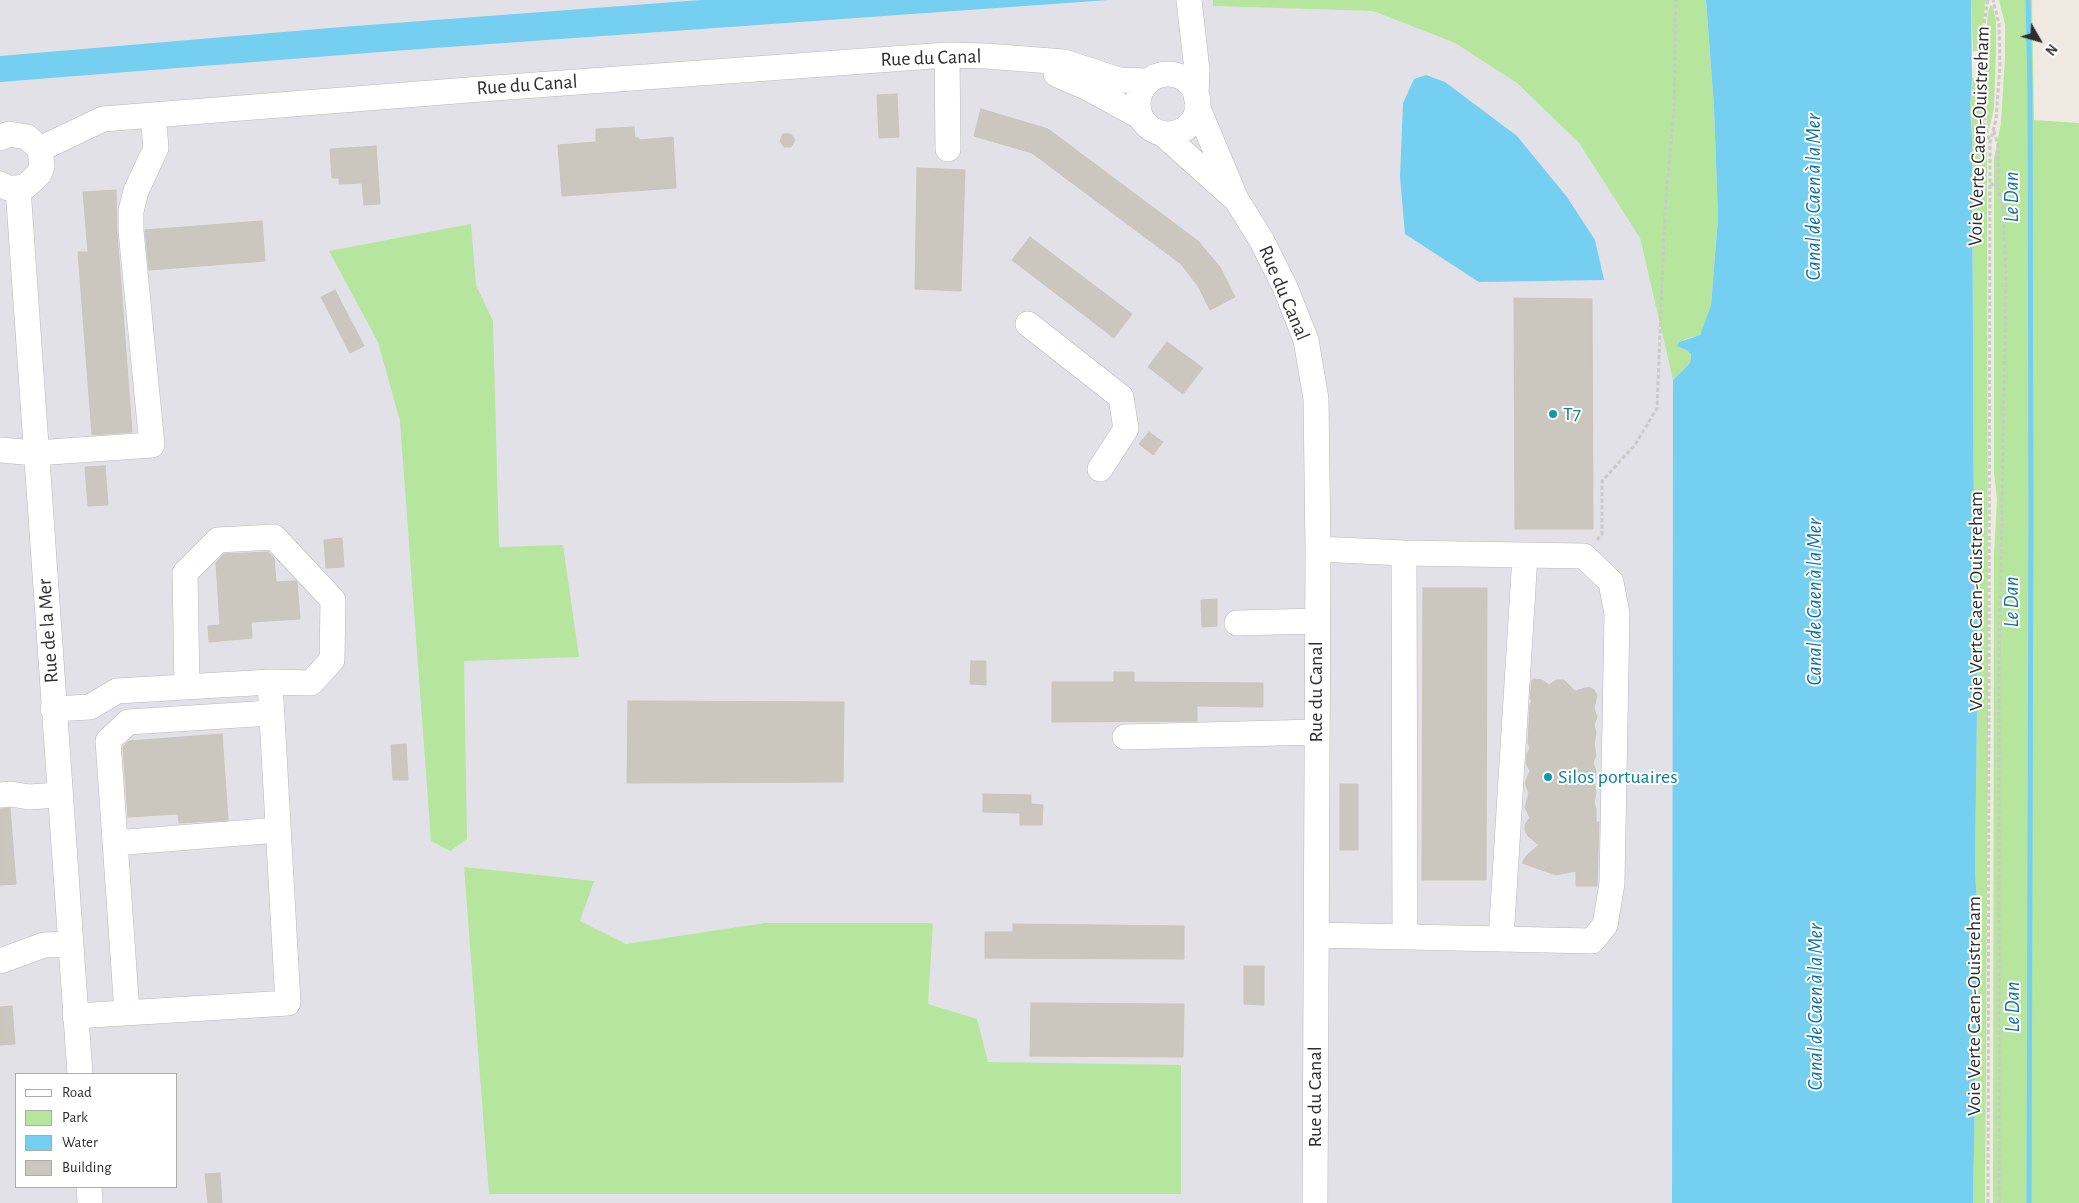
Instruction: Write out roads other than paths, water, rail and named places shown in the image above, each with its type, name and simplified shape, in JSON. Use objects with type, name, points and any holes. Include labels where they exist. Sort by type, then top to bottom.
[{"type":"street","points":[[1163,134],[1182,130],[1190,124],[1195,115],[1197,70],[1190,0]]},
{"type":"street","points":[[1140,117],[1138,98],[1142,89],[1184,57],[1192,30]]},
{"type":"street","points":[[947,55],[948,149]]},
{"type":"street","name":"Rue du Canal","points":[[40,149],[103,119],[947,55],[1064,62],[1120,80],[1176,76],[1185,80],[1192,87],[1236,199],[1262,241],[1285,287],[1306,340],[1316,399],[1318,549],[1316,621],[1317,935],[1315,1203]]},
{"type":"street","name":"Rue du Canal","points":[[1022,60],[1088,88],[1140,117],[1146,125],[1154,131],[1163,134],[1236,199]]},
{"type":"street","points":[[0,450],[36,453],[152,445],[131,231],[131,211],[136,191],[156,148],[153,115]]},
{"type":"street","points":[[0,138],[9,134],[18,134],[27,137],[40,149]]},
{"type":"street","name":"Rue de la Mer","points":[[40,149],[42,166],[38,174],[26,186],[9,186],[36,453],[80,1073]]},
{"type":"street","points":[[1028,324],[1121,397],[1126,429],[1100,469]]},
{"type":"street","points":[[54,709],[90,707],[117,691],[187,687],[270,682],[311,683],[332,660],[333,600],[274,537],[218,540],[185,573],[187,687]]},
{"type":"street","points":[[1317,935],[1592,940],[1605,925],[1612,883],[1617,614],[1611,582],[1584,556],[1404,553],[1318,549]]},
{"type":"street","points":[[1404,553],[1405,936]]},
{"type":"street","points":[[1501,939],[1525,556]]},
{"type":"street","points":[[1237,623],[1316,621]]},
{"type":"street","points":[[75,1016],[288,1003],[270,682]]},
{"type":"street","points":[[127,1013],[108,741],[128,722],[271,713]]},
{"type":"street","points":[[1125,737],[1316,732]]},
{"type":"street","points":[[0,795],[11,794],[29,797],[59,795]]},
{"type":"street","points":[[115,843],[278,830]]},
{"type":"street","points":[[0,961],[44,945],[70,944]]},
{"type":"street","points":[[89,1188],[90,1203]]},
{"type":"water","points":[[701,0],[1109,0],[406,50],[0,82],[0,56],[342,27]]},
{"type":"water","name":"Canal de Caen à la Mer","points":[[1706,0],[1971,0],[1972,78],[1970,109],[1972,137],[1974,553],[1978,634],[1975,867],[1978,928],[1973,1203],[1672,1203],[1673,380],[1690,363],[1691,354],[1677,346],[1679,342],[1700,335],[1711,305],[1718,218],[1714,107]]},
{"type":"water","points":[[1426,75],[1445,82],[1517,136],[1567,197],[1595,240],[1604,280],[1479,282],[1405,234],[1400,177],[1403,103],[1414,79]]},
{"type":"waterway","name":"Le Dan","points":[[2028,0],[2031,514],[2029,1203]]},
{"type":"place","name":"T7","points":[[1553,414]]},
{"type":"place","name":"Silos portuaires","points":[[1548,777]]}]
